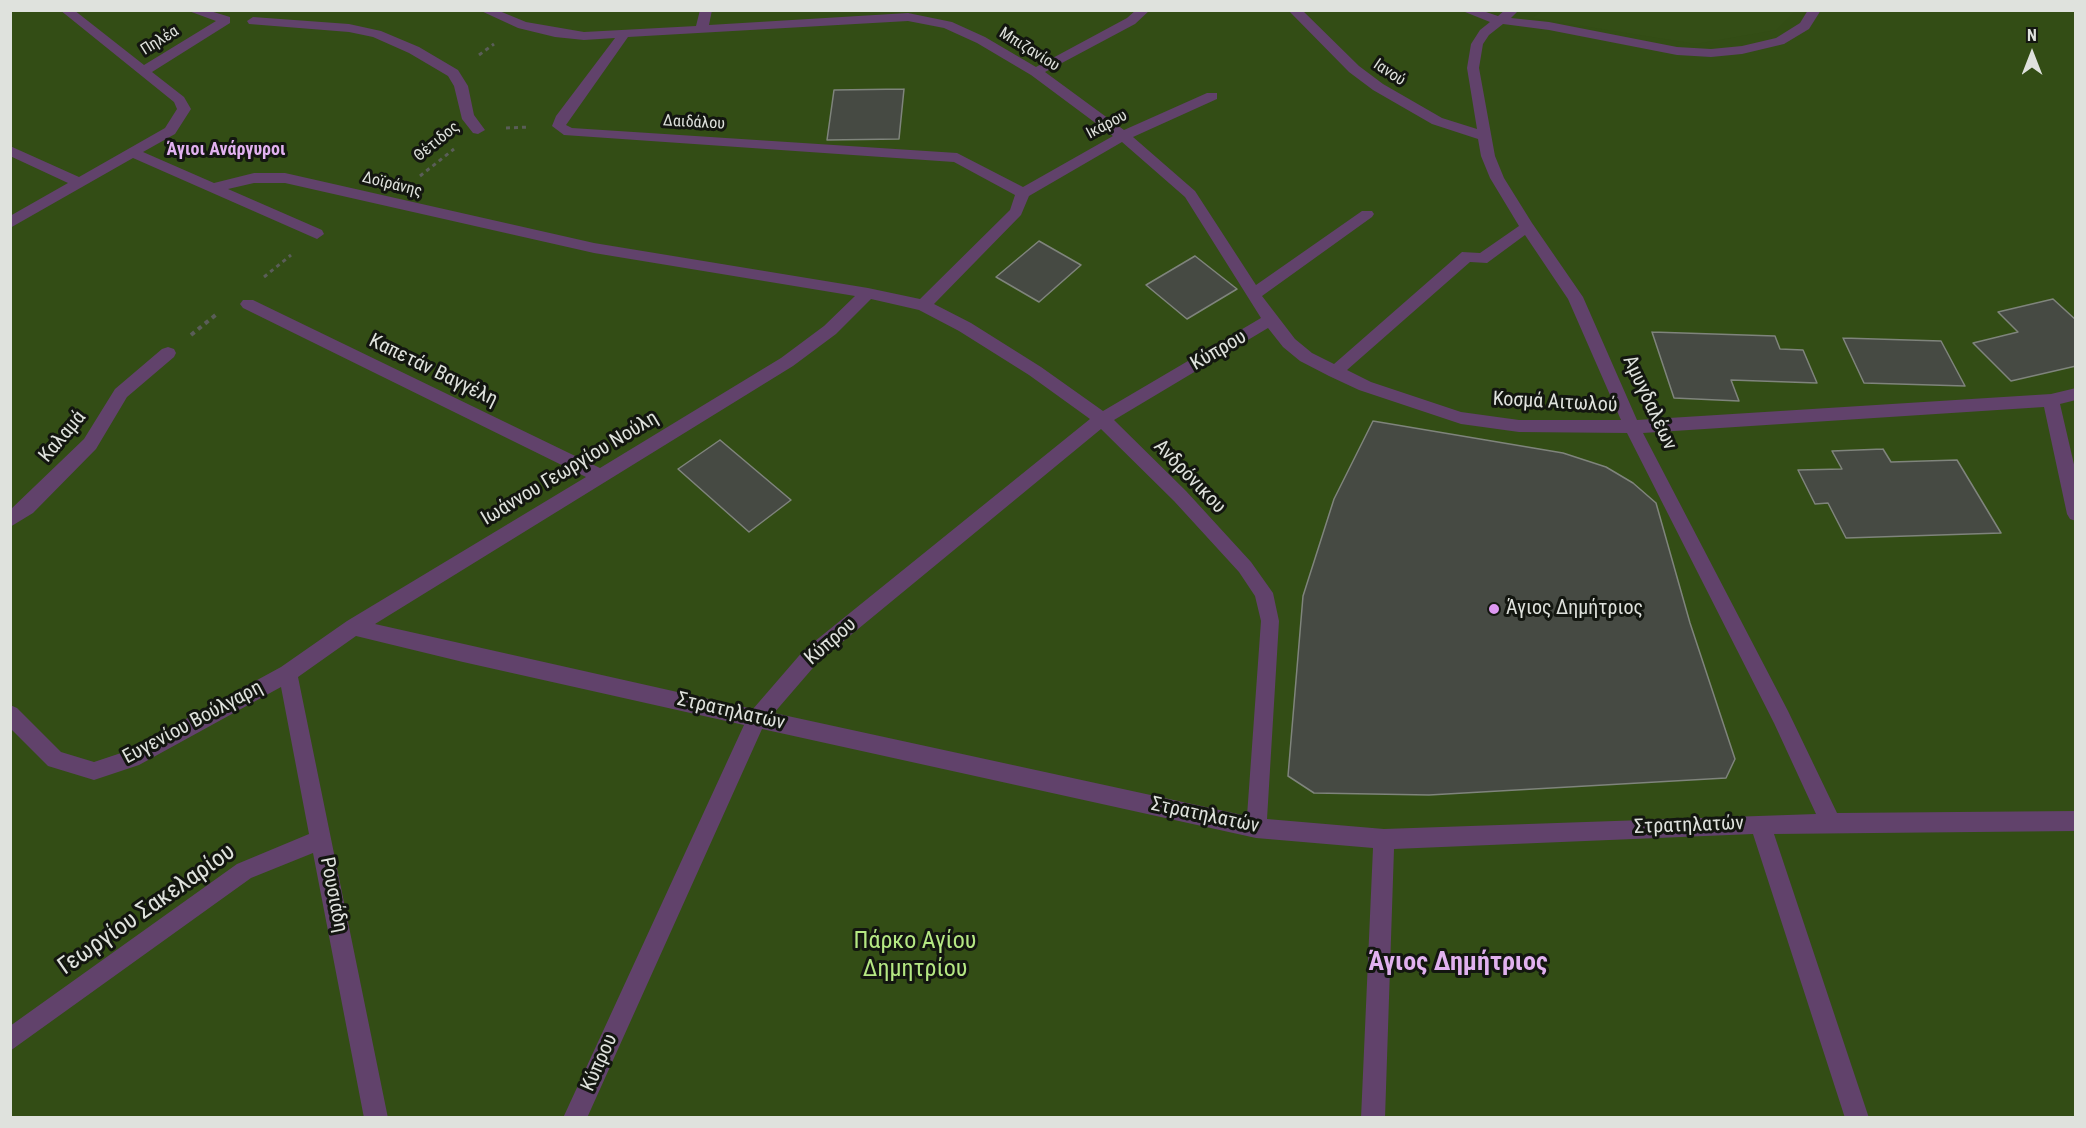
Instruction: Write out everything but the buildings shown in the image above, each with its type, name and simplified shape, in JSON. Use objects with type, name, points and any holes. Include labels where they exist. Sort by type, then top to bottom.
[{"type":"street","points":[[10,223],[170,131],[184,109],[179,100],[66,10]]},
{"type":"street","name":"Πηλέα","points":[[142,72],[226,20],[192,10]]},
{"type":"street","name":"Μπιζανίου","points":[[485,10],[522,25],[555,33],[624,34],[909,14],[948,25],[981,40],[1036,72],[1162,167],[1190,194],[1254,294]]},
{"type":"street","points":[[505,10],[522,25]]},
{"type":"street","points":[[702,29],[706,10]]},
{"type":"street","points":[[1036,72],[1131,21],[1144,10]]},
{"type":"street","name":"Ιανού","points":[[1294,10],[1354,69],[1378,87],[1437,121],[1483,136]]},
{"type":"street","points":[[1466,10],[1498,20],[1549,26],[1677,51],[1711,53],[1742,50],[1780,41],[1805,26],[1815,10]]},
{"type":"street","name":"Αμυγδαλέων","points":[[1513,10],[1484,33],[1477,44],[1473,68],[1483,136],[1497,178],[1575,297],[1632,427],[1770,696],[1830,822]]},
{"type":"street","points":[[253,21],[349,28],[377,34],[414,50],[453,73],[461,86],[467,116],[478,130]]},
{"type":"street","points":[[559,126],[563,116],[624,34]]},
{"type":"street","name":"Ικάρου","points":[[1023,193],[1123,136],[1212,96]]},
{"type":"street","name":"Δαιδάλου","points":[[559,126],[569,132],[604,135],[957,158],[1023,193]]},
{"type":"street","points":[[10,150],[79,183]]},
{"type":"street","points":[[133,153],[317,234]]},
{"type":"street","name":"Δοϊράνης","points":[[213,188],[254,178],[285,178],[594,248],[868,293]]},
{"type":"street","points":[[923,305],[1016,212],[1023,193]]},
{"type":"street","points":[[1254,294],[1367,214]]},
{"type":"street","points":[[1335,372],[1467,256],[1482,259],[1527,227]]},
{"type":"street","name":"Ανδρόνικου","points":[[868,293],[923,305],[1035,371],[1102,419],[1180,496],[1245,567],[1264,593],[1270,621],[1256,828]]},
{"type":"street","name":"Ιωάννου Γεωργίου Νούλη","points":[[288,673],[354,627],[787,362],[830,330],[868,293]]},
{"type":"street","name":"Κοσμά Αιτωλού","points":[[1254,294],[1270,321],[1289,343],[1306,357],[1335,372],[1365,386],[1461,418],[1519,426],[1632,427],[2051,400],[2076,394]]},
{"type":"street","name":"Καπετάν Βαγγέλη","points":[[248,304],[600,476]]},
{"type":"street","name":"Κύπρου","points":[[575,1118],[757,718],[811,656],[1102,419],[1270,321]]},
{"type":"street","name":"Καλαμά","points":[[10,520],[27,508],[90,444],[121,393],[168,353]]},
{"type":"street","points":[[2051,400],[2076,514]]},
{"type":"street","name":"Στρατηλατών","points":[[354,627],[463,654],[1256,828],[1314,835],[1384,839],[1830,822],[2076,821]]},
{"type":"street","name":"Ευγενίου Βούλγαρη","points":[[10,714],[55,759],[94,771],[132,758],[288,673]]},
{"type":"street","name":"Ρουσιάδη","points":[[288,673],[376,1118]]},
{"type":"street","points":[[1760,824],[1857,1118]]},
{"type":"street","name":"Γεωργίου Σακελαρίου","points":[[10,1040],[244,871],[322,839]]},
{"type":"street","points":[[1373,1118],[1384,839]]},
{"type":"path","points":[[453,73],[522,25]]},
{"type":"path","points":[[478,130],[559,126]]},
{"type":"path","name":"Θέτιδος","points":[[388,202],[478,130]]},
{"type":"green space","name":"Πάρκο Αγίου Δημητρίου","points":[[10,11],[2075,11],[2075,1117],[11,1117]]},
{"type":"green space","points":[[1542,11],[1796,11],[1776,30],[1696,44],[1532,18]]},
{"type":"place","name":"Άγιος Δημήτριος","points":[[1494,609]]},
{"type":"district","name":"Άγιοι Ανάργυροι","points":[[226,150]]},
{"type":"district","name":"Άγιος Δημήτριος","points":[[1458,963]]}]
